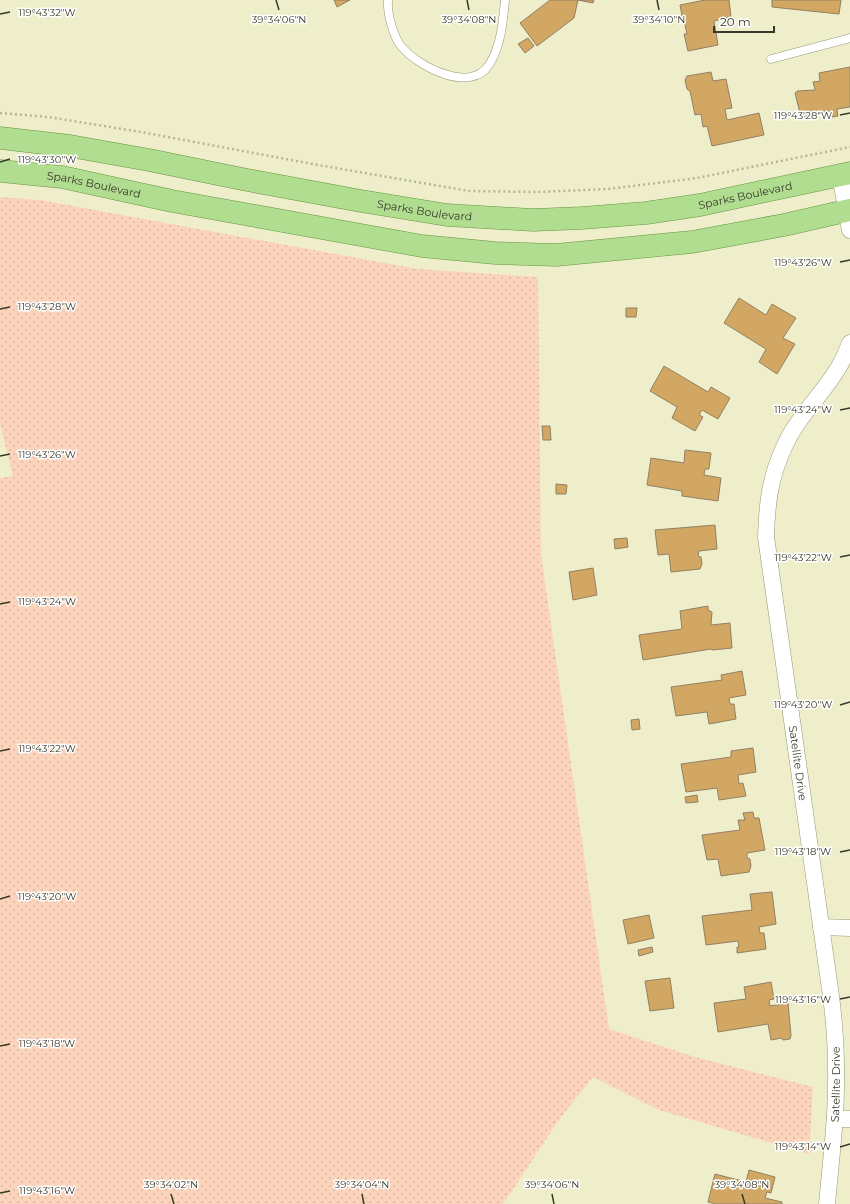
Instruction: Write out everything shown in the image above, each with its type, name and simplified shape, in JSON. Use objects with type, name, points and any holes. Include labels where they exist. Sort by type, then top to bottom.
[{"type":"main road","name":"Sparks Boulevard","points":[[0,138],[86,149],[361,201],[447,215],[533,220],[646,213],[700,205],[845,174]]},
{"type":"main road","name":"Sparks Boulevard","points":[[0,172],[62,177],[172,201],[422,246],[495,253],[556,255],[692,242],[784,225],[849,217]]},
{"type":"street","points":[[845,174],[849,217]]},
{"type":"street","name":"Satellite Drive","points":[[828,1204],[842,1119],[836,1070],[834,1028],[766,537],[767,505],[773,474],[785,444],[800,420],[840,365],[850,343]]},
{"type":"street","points":[[821,927],[850,928]]},
{"type":"lane","points":[[388,0],[393,31],[401,46],[422,64],[444,74],[457,77],[472,76],[482,72],[488,65],[494,55],[501,31],[505,0]]},
{"type":"lane","points":[[771,59],[850,38]]},
{"type":"path","points":[[0,113],[48,117],[141,132],[469,191],[537,192],[608,189],[697,178],[850,147]]},
{"type":"shaded area","points":[[0,197],[40,200],[418,269],[538,277],[541,554],[609,1029],[695,1057],[813,1087],[809,1154],[659,1110],[593,1077],[558,1121],[503,1204],[0,1204],[0,478],[13,476],[0,424]]},
{"type":"building","points":[[334,0],[350,0],[337,7]]},
{"type":"building","points":[[550,0],[578,0],[574,18],[537,46],[520,23]]},
{"type":"building","points":[[578,0],[594,0],[593,3]]},
{"type":"building","points":[[705,0],[729,0],[731,17],[714,21],[718,45],[688,51],[684,34],[687,34],[680,5]]},
{"type":"building","points":[[772,0],[841,0],[839,14],[772,7]]},
{"type":"building","points":[[528,38],[534,46],[525,53],[518,44]]},
{"type":"building","points":[[850,67],[850,107],[837,109],[838,116],[832,117],[830,111],[801,117],[795,93],[797,91],[815,90],[813,82],[820,81],[819,73]]},
{"type":"building","points":[[711,72],[713,81],[726,79],[732,108],[725,109],[727,120],[759,113],[764,135],[712,146],[707,126],[703,127],[701,114],[695,115],[690,91],[687,89],[685,80],[687,76]]},
{"type":"building","points":[[739,298],[766,315],[772,304],[796,318],[783,338],[795,344],[777,374],[759,362],[766,349],[724,323]]},
{"type":"building","points":[[626,308],[637,308],[636,317],[626,317]]},
{"type":"building","points":[[664,366],[708,392],[711,387],[730,398],[718,419],[702,410],[699,415],[703,417],[695,431],[672,418],[677,407],[650,391]]},
{"type":"building","points":[[542,426],[550,426],[551,440],[543,440]]},
{"type":"building","points":[[685,450],[711,453],[709,469],[705,469],[704,475],[721,478],[718,501],[682,496],[682,491],[647,485],[651,458],[684,463]]},
{"type":"building","points":[[556,484],[567,485],[566,494],[556,494]]},
{"type":"building","points":[[715,525],[717,549],[699,551],[698,556],[701,557],[702,564],[700,569],[671,572],[669,554],[658,555],[655,530]]},
{"type":"building","points":[[627,538],[628,547],[615,549],[614,539]]},
{"type":"building","points":[[593,568],[597,595],[573,600],[569,572]]},
{"type":"building","points":[[708,606],[708,610],[712,612],[711,625],[730,623],[732,648],[711,649],[643,660],[639,635],[682,629],[680,611]]},
{"type":"building","points":[[742,671],[746,695],[729,698],[730,704],[734,704],[736,719],[709,724],[707,712],[676,716],[671,687],[722,680],[721,675]]},
{"type":"building","points":[[639,719],[640,729],[632,730],[631,720]]},
{"type":"building","points":[[753,748],[756,772],[738,775],[739,784],[743,783],[746,796],[719,800],[717,788],[686,792],[681,764],[731,757],[731,751]]},
{"type":"building","points":[[697,795],[698,802],[686,803],[685,797]]},
{"type":"building","points":[[753,812],[754,818],[759,818],[765,850],[747,853],[747,858],[750,859],[751,866],[749,872],[721,876],[718,859],[707,860],[702,835],[740,830],[738,820],[745,820],[743,813]]},
{"type":"building","points":[[772,892],[776,924],[759,927],[760,933],[764,933],[766,949],[737,953],[737,947],[739,947],[738,941],[706,945],[702,916],[752,910],[750,894]]},
{"type":"building","points":[[649,915],[654,938],[628,944],[623,920]]},
{"type":"building","points":[[652,947],[653,952],[639,956],[638,950]]},
{"type":"building","points":[[670,978],[674,1008],[650,1011],[645,981]]},
{"type":"building","points":[[771,982],[774,999],[769,1000],[770,1006],[788,1003],[791,1035],[790,1039],[783,1040],[782,1038],[771,1040],[768,1024],[718,1032],[714,1003],[746,999],[744,987]]},
{"type":"building","points":[[749,1170],[775,1177],[771,1193],[767,1192],[765,1198],[782,1202],[782,1204],[716,1204],[708,1202],[715,1174],[746,1182]]}]
